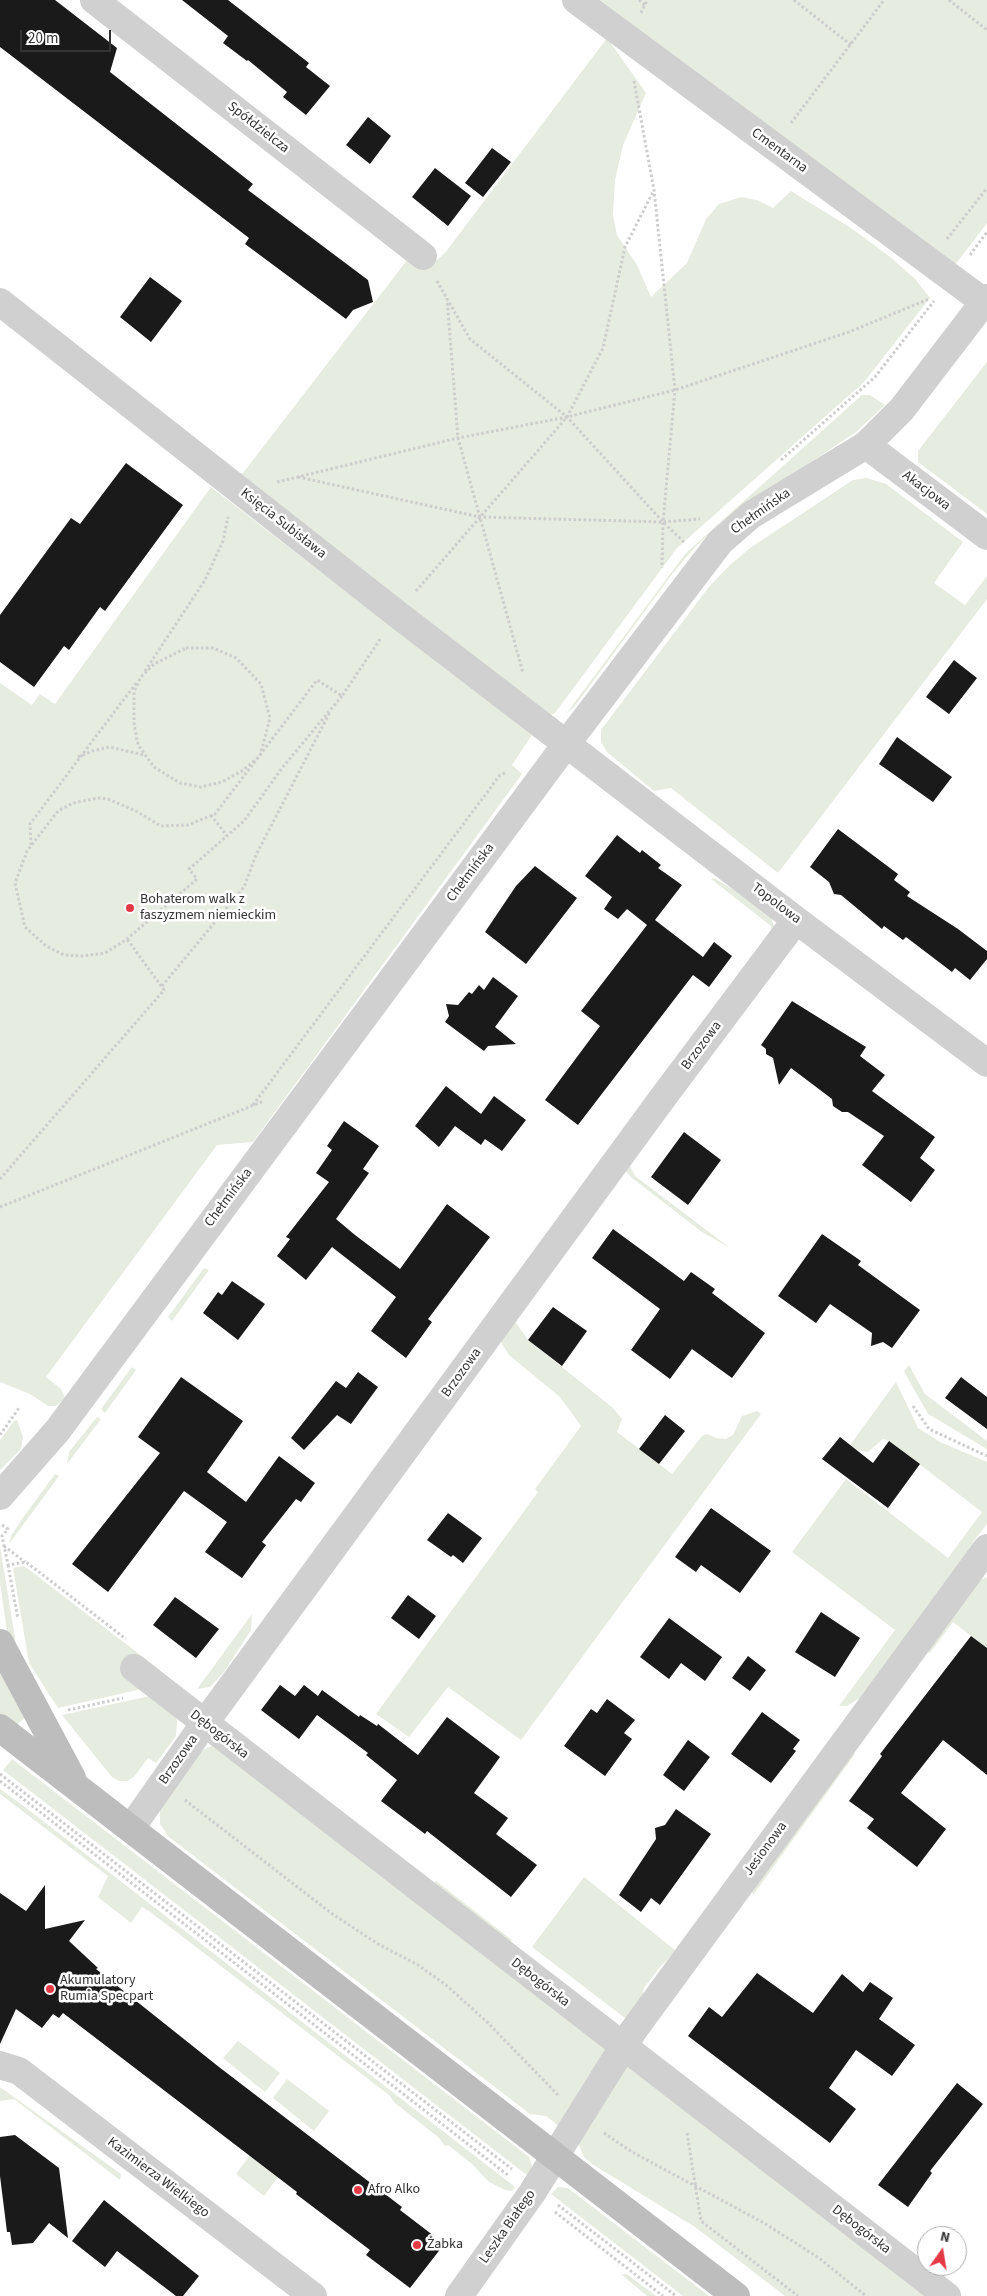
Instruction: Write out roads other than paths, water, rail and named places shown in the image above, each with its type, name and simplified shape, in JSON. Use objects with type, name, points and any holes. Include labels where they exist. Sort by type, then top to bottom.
[{"type":"main road","points":[[0,1644],[75,1784]]},
{"type":"main road","points":[[0,1728],[736,2296]]},
{"type":"street","name":"Spółdzielcza","points":[[94,0],[422,256]]},
{"type":"street","name":"Cmentarna","points":[[576,0],[985,300]]},
{"type":"street","name":"Chełmińska","points":[[0,1496],[57,1430],[567,743],[720,542],[751,515],[866,445],[902,409],[985,300]]},
{"type":"street","name":"Księcia Subisława","points":[[0,302],[397,614],[567,743]]},
{"type":"street","name":"Akacjowa","points":[[866,445],[987,536]]},
{"type":"street","name":"Topolowa","points":[[567,743],[796,920],[987,1063]]},
{"type":"street","name":"Brzozowa","points":[[131,1828],[204,1724],[664,1096],[796,920]]},
{"type":"street","name":"Jesionowa","points":[[555,2156],[623,2047],[987,1548]]},
{"type":"street","name":"Dębogórska","points":[[134,1668],[204,1724],[947,2296]]},
{"type":"street","name":"Kazimierza Wielkiego","points":[[0,2066],[19,2071],[312,2296]]},
{"type":"street","name":"Leszka Białego","points":[[459,2296],[534,2190],[555,2156]]},
{"type":"place","name":"Bohaterom walk z faszyzmem niemieckim","points":[[130,908]]},
{"type":"place","name":"Akumulatory Rumia Specpart","points":[[50,1989]]},
{"type":"place","name":"Afro Alko","points":[[358,2190]]},
{"type":"place","name":"Żabka","points":[[417,2245]]}]
